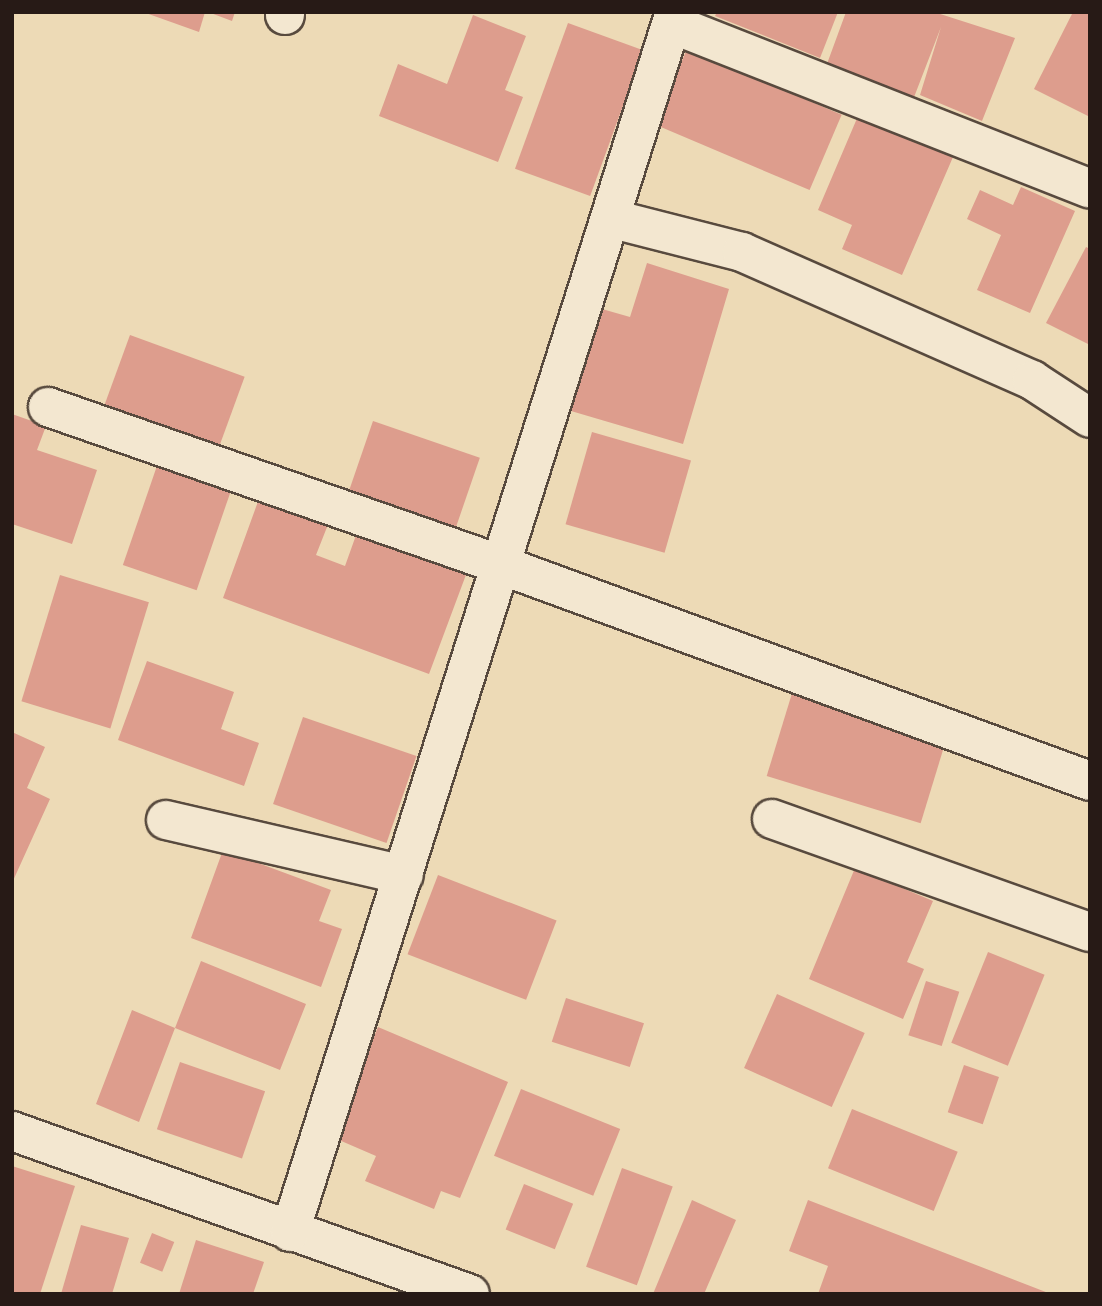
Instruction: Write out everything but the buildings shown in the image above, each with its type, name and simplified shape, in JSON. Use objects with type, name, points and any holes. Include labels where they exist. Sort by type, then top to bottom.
[{"type":"street","points":[[290,1232],[674,18],[1090,189]]},
{"type":"street","points":[[612,219],[742,251],[1032,380],[1090,418]]},
{"type":"street","points":[[48,407],[501,565],[1090,781]]},
{"type":"street","points":[[772,819],[1090,932]]},
{"type":"street","points":[[166,820],[404,875]]},
{"type":"street","points":[[12,1132],[470,1294]]}]
